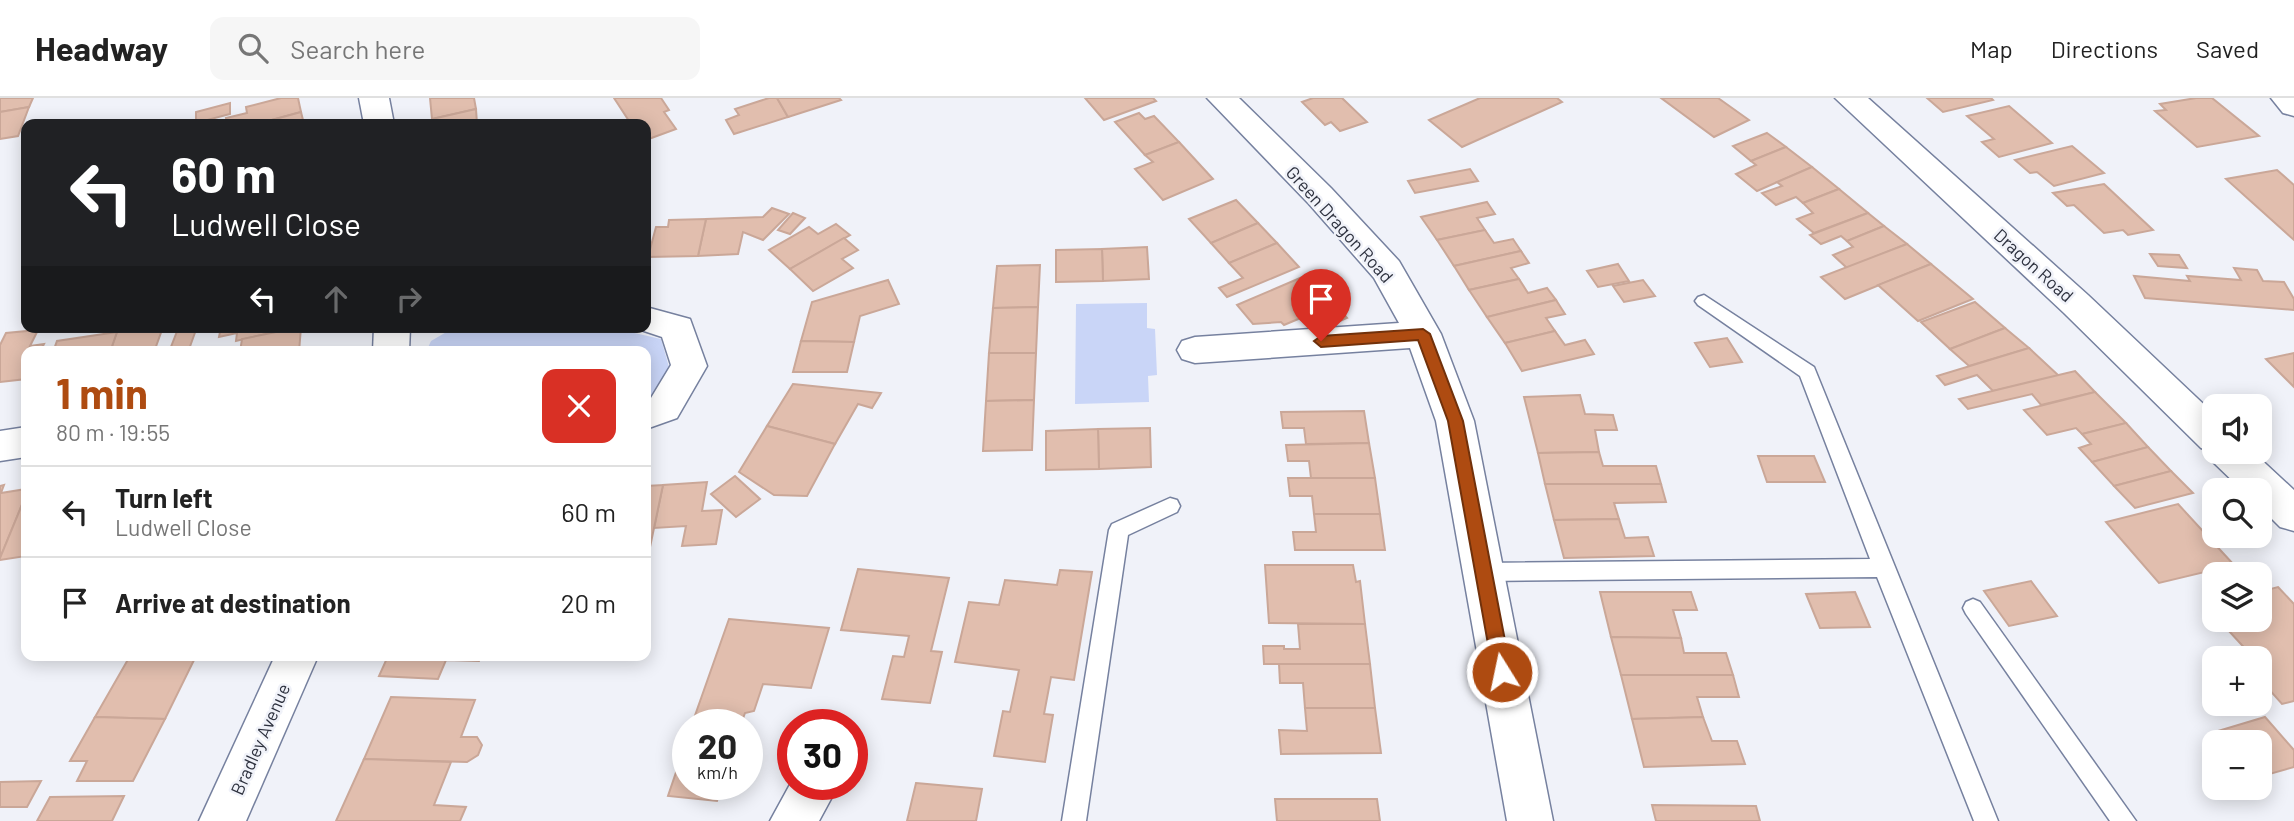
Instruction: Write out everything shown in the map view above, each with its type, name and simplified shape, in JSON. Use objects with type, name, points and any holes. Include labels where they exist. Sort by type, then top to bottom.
[{"type":"street","points":[[374,98],[378,119]]},
{"type":"street","name":"Green Dragon Road","points":[[1222,98],[1387,270],[1423,334],[1455,421],[1531,821]]},
{"type":"street","name":"Dragon Road","points":[[1850,98],[2076,304],[2202,426]]},
{"type":"street","points":[[2286,98],[2294,106]]},
{"type":"street","points":[[651,321],[677,328],[689,366],[664,408],[651,412]]},
{"type":"street","points":[[1195,350],[1423,334]]},
{"type":"street","points":[[0,446],[21,443]]},
{"type":"street","points":[[2241,464],[2294,515]]},
{"type":"street","name":"Bradley Avenue","points":[[222,821],[295,661]]},
{"type":"street","points":[[793,821],[806,800]]},
{"type":"lane","points":[[1704,301],[1808,372],[1986,821]]},
{"type":"lane","points":[[1074,821],[1119,530],[1170,506]]},
{"type":"lane","points":[[1484,572],[1884,568]]},
{"type":"lane","points":[[1973,608],[2124,821]]},
{"type":"shaded area","points":[[1147,303],[1147,328],[1155,329],[1157,375],[1148,376],[1149,402],[1075,404],[1076,304]]},
{"type":"shaded area","points":[[445,333],[634,333],[661,339],[669,367],[651,398],[651,346],[429,346],[431,341]]},
{"type":"building","points":[[0,98],[33,98],[29,107],[0,112]]},
{"type":"building","points":[[281,98],[298,98],[301,112],[275,119],[226,119],[247,113],[246,107]]},
{"type":"building","points":[[430,98],[474,98],[476,109],[432,119]]},
{"type":"building","points":[[614,98],[661,98],[669,110],[664,112],[676,129],[651,138],[651,119],[628,119]]},
{"type":"building","points":[[777,98],[788,117],[734,134],[726,120],[739,115],[735,109]]},
{"type":"building","points":[[777,98],[839,98],[841,100],[788,117]]},
{"type":"building","points":[[1085,98],[1153,98],[1156,101],[1104,120]]},
{"type":"building","points":[[1313,98],[1342,98],[1367,122],[1340,131],[1331,122],[1325,125],[1302,102]]},
{"type":"building","points":[[1480,98],[1557,98],[1562,102],[1462,147],[1429,120]]},
{"type":"building","points":[[1661,98],[1718,98],[1749,120],[1714,137]]},
{"type":"building","points":[[1927,98],[1991,98],[1993,100],[1943,112]]},
{"type":"building","points":[[2212,98],[2259,136],[2197,147],[2155,111],[2166,110],[2160,104]]},
{"type":"building","points":[[230,103],[230,114],[211,119],[196,119],[196,112]]},
{"type":"building","points":[[2009,106],[2052,143],[1999,157],[1982,142],[1994,139],[1967,116]]},
{"type":"building","points":[[29,107],[24,119],[21,119],[18,136],[0,139],[0,112]]},
{"type":"building","points":[[476,109],[477,119],[432,119]]},
{"type":"building","points":[[301,112],[303,119],[275,119]]},
{"type":"building","points":[[1139,113],[1145,119],[1154,116],[1179,142],[1145,155],[1115,122]]},
{"type":"building","points":[[1767,133],[1786,147],[1751,161],[1733,146]]},
{"type":"building","points":[[1179,142],[1213,179],[1163,200],[1135,169],[1153,162],[1145,155]]},
{"type":"building","points":[[2072,146],[2104,173],[2054,186],[2037,172],[2030,173],[2015,160]]},
{"type":"building","points":[[1786,147],[1812,167],[1757,191],[1736,174],[1756,165],[1751,161]]},
{"type":"building","points":[[1812,167],[1839,189],[1803,203],[1796,197],[1776,205],[1762,193],[1782,186],[1777,182]]},
{"type":"building","points":[[1470,169],[1478,181],[1415,193],[1408,181]]},
{"type":"building","points":[[2277,170],[2294,185],[2294,240],[2226,179]]},
{"type":"building","points":[[2104,184],[2153,230],[2128,235],[2123,230],[2104,233],[2074,205],[2067,206],[2053,193]]},
{"type":"building","points":[[1839,189],[1868,213],[1814,233],[1797,219],[1813,213],[1803,203]]},
{"type":"building","points":[[1236,200],[1258,223],[1211,243],[1189,219]]},
{"type":"building","points":[[1487,202],[1495,214],[1477,218],[1485,230],[1437,240],[1421,217]]},
{"type":"building","points":[[772,208],[789,214],[763,240],[743,232],[738,254],[698,256],[706,219],[763,217]]},
{"type":"building","points":[[793,213],[805,218],[790,234],[778,230]]},
{"type":"building","points":[[1868,213],[1884,226],[1847,241],[1841,236],[1821,244],[1810,235]]},
{"type":"building","points":[[706,219],[698,256],[651,257],[656,227],[668,227],[669,220]]},
{"type":"building","points":[[1258,223],[1277,243],[1229,263],[1211,243]]},
{"type":"building","points":[[836,224],[850,235],[790,269],[769,250],[809,227],[818,234]]},
{"type":"building","points":[[1884,226],[1907,244],[1847,268],[1833,255],[1853,247],[1847,241]]},
{"type":"building","points":[[1485,230],[1494,243],[1513,239],[1521,251],[1454,266],[1437,240]]},
{"type":"building","points":[[844,238],[858,250],[842,259],[853,268],[813,291],[790,269]]},
{"type":"building","points":[[1277,243],[1299,267],[1227,297],[1219,288],[1243,278],[1229,263]]},
{"type":"building","points":[[1907,244],[1931,264],[1845,299],[1821,277]]},
{"type":"building","points":[[1147,247],[1149,279],[1103,281],[1102,249]]},
{"type":"building","points":[[1102,249],[1103,281],[1056,282],[1056,250]]},
{"type":"building","points":[[1521,251],[1529,263],[1511,268],[1519,279],[1469,290],[1454,266]]},
{"type":"building","points":[[2150,254],[2179,255],[2187,268],[2158,266]]},
{"type":"building","points":[[1618,264],[1629,281],[1598,287],[1587,271]]},
{"type":"building","points":[[1931,264],[1973,299],[1918,321],[1878,285]]},
{"type":"building","points":[[1040,265],[1038,307],[993,308],[997,266]]},
{"type":"building","points":[[2234,268],[2257,270],[2263,281],[2284,282],[2294,299],[2294,310],[2145,298],[2134,276],[2190,281],[2187,276],[2241,280]]},
{"type":"building","points":[[1307,275],[1347,318],[1317,331],[1303,317],[1284,325],[1281,322],[1253,324],[1237,305]]},
{"type":"building","points":[[1519,279],[1528,293],[1547,288],[1556,300],[1487,317],[1469,290]]},
{"type":"building","points":[[888,280],[899,304],[860,316],[854,342],[801,341],[812,302]]},
{"type":"building","points":[[1643,280],[1655,296],[1624,302],[1613,286]]},
{"type":"building","points":[[1556,300],[1565,314],[1546,318],[1555,331],[1505,343],[1487,317]]},
{"type":"building","points":[[1975,302],[2005,328],[1950,349],[1921,322]]},
{"type":"building","points":[[1038,307],[1036,353],[989,353],[993,308]]},
{"type":"building","points":[[2005,328],[2029,348],[1969,366],[1950,349]]},
{"type":"building","points":[[1555,331],[1565,345],[1585,340],[1594,354],[1522,371],[1505,343]]},
{"type":"building","points":[[6,333],[36,333],[30,346],[21,346],[21,380],[0,382],[0,345]]},
{"type":"building","points":[[117,333],[161,333],[156,346],[112,346]]},
{"type":"building","points":[[117,333],[112,346],[55,346],[57,341]]},
{"type":"building","points":[[176,333],[195,333],[190,346],[171,346]]},
{"type":"building","points":[[220,333],[237,333],[219,337]]},
{"type":"building","points":[[237,333],[270,333],[236,341]]},
{"type":"building","points":[[272,333],[301,333],[299,346],[241,346],[242,339]]},
{"type":"building","points":[[1727,338],[1742,362],[1710,367],[1695,343]]},
{"type":"building","points":[[801,341],[854,342],[847,372],[793,372]]},
{"type":"building","points":[[2029,348],[2059,376],[1993,391],[1977,375],[1945,385],[1937,376]]},
{"type":"building","points":[[989,353],[1036,353],[1034,400],[986,401]]},
{"type":"building","points":[[2294,353],[2294,387],[2266,359]]},
{"type":"building","points":[[2075,371],[2095,392],[2041,405],[2032,394],[1968,409],[1959,399]]},
{"type":"building","points":[[793,384],[881,393],[872,408],[858,404],[835,444],[767,426]]},
{"type":"building","points":[[2095,392],[2126,423],[2082,434],[2076,428],[2047,435],[2024,410]]},
{"type":"building","points":[[1580,395],[1585,414],[1613,415],[1617,430],[1595,430],[1599,452],[1538,453],[1524,397]]},
{"type":"building","points":[[1034,400],[1032,450],[983,451],[986,401]]},
{"type":"building","points":[[1364,411],[1369,443],[1306,444],[1304,428],[1283,428],[1281,412]]},
{"type":"building","points":[[2126,423],[2148,447],[2092,462],[2079,448],[2091,444],[2082,434]]},
{"type":"building","points":[[767,426],[835,444],[807,496],[774,495],[739,472]]},
{"type":"building","points":[[1150,428],[1151,467],[1099,469],[1098,429]]},
{"type":"building","points":[[1098,429],[1099,469],[1046,470],[1046,431]]},
{"type":"building","points":[[1369,443],[1375,478],[1311,478],[1309,461],[1288,461],[1286,445]]},
{"type":"building","points":[[2148,447],[2171,471],[2114,486],[2092,462]]},
{"type":"building","points":[[1599,452],[1603,466],[1656,466],[1661,484],[1545,484],[1538,453]]},
{"type":"building","points":[[1758,456],[1814,456],[1825,482],[1767,482]]},
{"type":"building","points":[[2171,471],[2193,493],[2135,508],[2114,486]]},
{"type":"building","points":[[735,476],[760,499],[736,517],[711,494]]},
{"type":"building","points":[[1288,478],[1375,478],[1380,514],[1314,514],[1312,496],[1290,496]]},
{"type":"building","points":[[707,482],[702,511],[722,510],[716,544],[682,546],[686,526],[654,528],[663,485]]},
{"type":"building","points":[[1545,484],[1661,484],[1666,502],[1614,503],[1619,519],[1554,520]]},
{"type":"building","points":[[4,485],[1,493],[21,490],[21,507],[0,558],[0,486]]},
{"type":"building","points":[[663,485],[651,542],[651,486]]},
{"type":"building","points":[[2178,504],[2202,530],[2202,548],[2218,548],[2231,562],[2202,562],[2202,573],[2159,583],[2106,522]]},
{"type":"building","points":[[21,507],[21,557],[0,558]]},
{"type":"building","points":[[1314,514],[1380,514],[1385,550],[1295,550],[1293,532],[1316,532]]},
{"type":"building","points":[[1619,519],[1625,538],[1648,537],[1654,556],[1564,558],[1554,520]]},
{"type":"building","points":[[1265,565],[1353,565],[1356,582],[1360,581],[1365,624],[1269,623]]},
{"type":"building","points":[[858,569],[949,578],[931,651],[942,652],[930,703],[882,699],[893,656],[904,657],[909,636],[841,630]]},
{"type":"building","points":[[1060,570],[1092,572],[1074,680],[1051,677],[1044,714],[1053,715],[1045,762],[994,756],[1003,711],[1010,712],[1019,670],[955,662],[969,602],[999,605],[1005,580],[1057,585]]},
{"type":"building","points":[[2031,581],[2057,616],[2009,626],[1984,591]]},
{"type":"building","points":[[2278,587],[2294,604],[2294,701],[2282,704],[2272,693],[2272,646],[2243,646],[2230,632],[2272,632],[2272,589]]},
{"type":"building","points":[[1600,592],[1691,592],[1697,610],[1673,610],[1681,638],[1611,637]]},
{"type":"building","points":[[1855,592],[1870,627],[1820,628],[1806,594]]},
{"type":"building","points":[[729,619],[829,628],[811,688],[763,684],[755,709],[697,709]]},
{"type":"building","points":[[1298,624],[1365,624],[1370,664],[1264,664],[1263,646],[1300,649]]},
{"type":"building","points":[[1611,637],[1681,638],[1684,653],[1726,653],[1733,675],[1621,675]]},
{"type":"building","points":[[127,661],[194,661],[165,719],[95,717]]},
{"type":"building","points":[[386,661],[446,661],[438,679],[379,676]]},
{"type":"building","points":[[1279,664],[1370,664],[1375,708],[1305,708],[1303,683],[1280,683]]},
{"type":"building","points":[[1621,675],[1733,675],[1739,697],[1697,697],[1703,717],[1632,719]]},
{"type":"building","points":[[391,697],[475,700],[461,737],[477,737],[482,745],[478,755],[467,762],[364,759]]},
{"type":"building","points":[[1305,708],[1375,708],[1381,753],[1281,754],[1279,730],[1307,731]]},
{"type":"building","points":[[95,717],[165,719],[133,781],[77,781],[87,761],[70,761]]},
{"type":"building","points":[[1703,717],[1712,741],[1737,741],[1745,764],[1644,767],[1632,719]]},
{"type":"building","points":[[2265,717],[2294,750],[2294,767],[2272,773],[2272,730],[2221,730]]},
{"type":"building","points":[[364,759],[451,762],[434,805],[466,807],[460,821],[336,821]]},
{"type":"building","points":[[41,781],[27,807],[0,807],[0,782]]},
{"type":"building","points":[[916,783],[982,789],[976,821],[907,821]]},
{"type":"building","points":[[124,796],[112,821],[37,821],[50,797]]},
{"type":"building","points":[[1275,799],[1377,799],[1380,821],[1277,821]]},
{"type":"building","points":[[1652,805],[1756,806],[1760,821],[1656,821]]},
{"type":"route","points":[[1321,341],[1423,334],[1455,421],[1502,672]]}]
